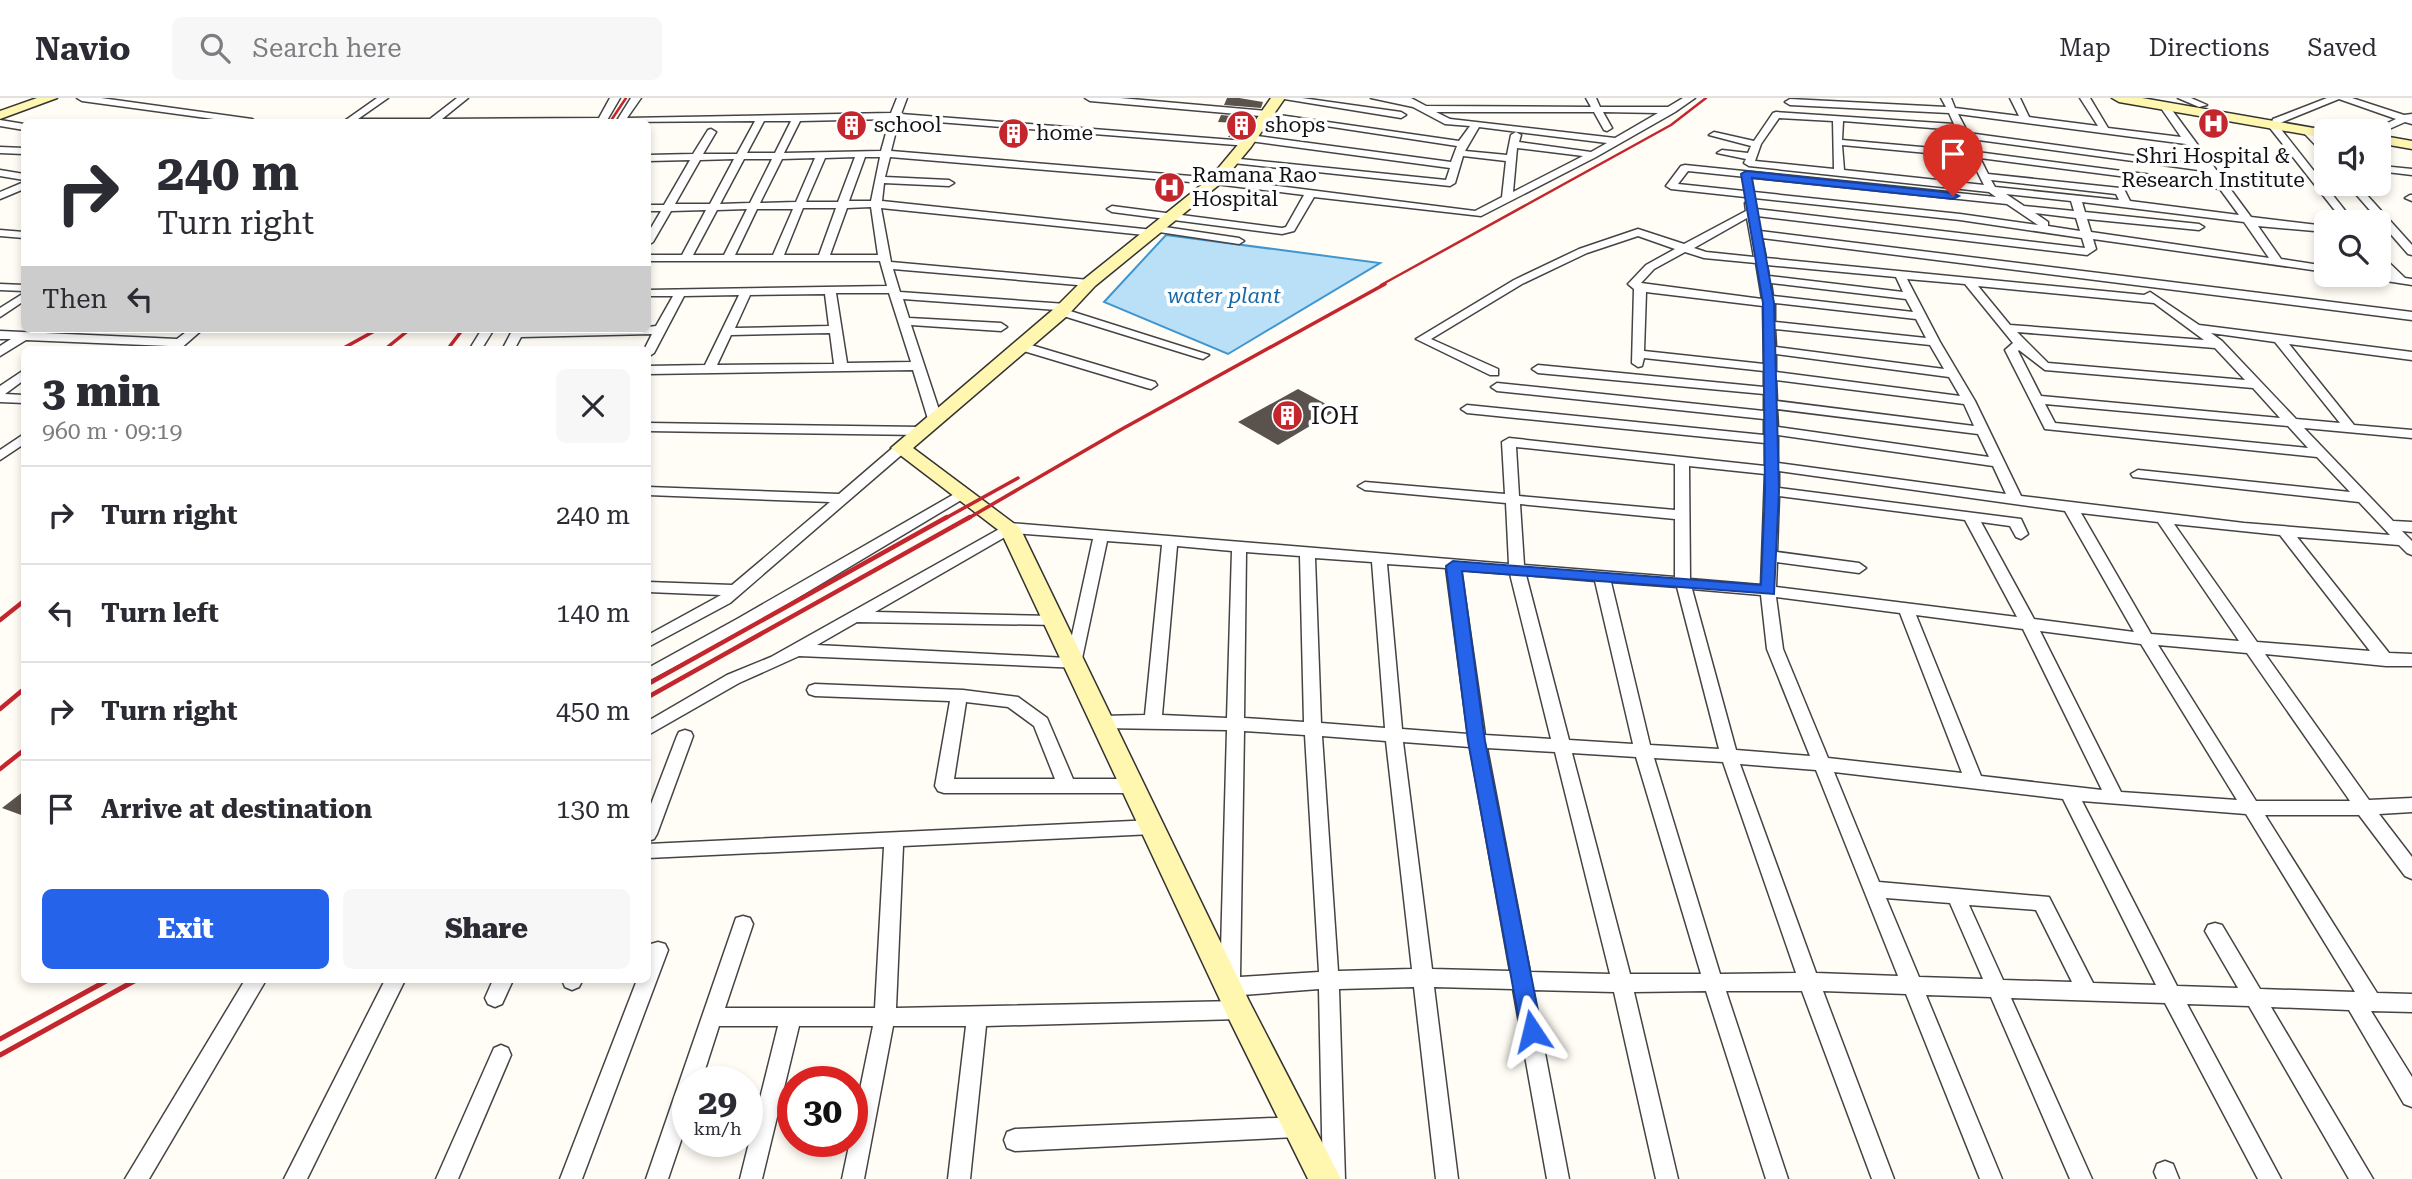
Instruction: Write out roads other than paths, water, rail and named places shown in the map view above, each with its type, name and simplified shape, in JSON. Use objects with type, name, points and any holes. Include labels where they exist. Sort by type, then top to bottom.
[{"type":"main road","points":[[0,109],[35,98]]},
{"type":"main road","points":[[0,115],[50,98]]},
{"type":"main road","points":[[2119,98],[2166,107],[2195,105]]},
{"type":"main road","points":[[2135,98],[2195,105],[2314,132]]},
{"type":"main road","points":[[1273,107],[1215,181],[1089,284],[1063,310],[901,448],[1010,528],[1239,1010],[1325,1179]]},
{"type":"main road","points":[[2276,123],[2314,128]]},
{"type":"main road","points":[[2391,144],[2412,148]]},
{"type":"street","points":[[82,98],[231,119]]},
{"type":"street","points":[[352,119],[383,98]]},
{"type":"street","points":[[436,119],[463,98]]},
{"type":"street","points":[[604,119],[615,98]]},
{"type":"street","points":[[623,119],[636,98]]},
{"type":"street","points":[[651,427],[928,425],[919,366],[885,262],[877,204],[879,180],[902,98]]},
{"type":"street","points":[[1090,98],[1401,115]]},
{"type":"street","points":[[1376,98],[1418,107],[1672,110]]},
{"type":"street","points":[[1404,98],[1448,122],[1617,141]]},
{"type":"street","points":[[1591,98],[1607,128]]},
{"type":"street","points":[[652,158],[886,154],[1215,181],[1477,214],[1593,155],[1690,98]]},
{"type":"street","points":[[1946,98],[1990,188],[2218,344],[2407,545]]},
{"type":"street","points":[[2015,98],[2026,120]]},
{"type":"street","points":[[2085,98],[2105,130]]},
{"type":"street","points":[[2335,98],[2276,123],[2276,130],[2339,210]]},
{"type":"street","points":[[2343,98],[2409,118]]},
{"type":"street","points":[[1790,102],[1952,110],[2188,141]]},
{"type":"street","points":[[1273,107],[1513,159]]},
{"type":"street","points":[[2166,107],[2188,141],[2251,221],[2277,261]]},
{"type":"street","points":[[1990,1179],[1775,649],[1768,555],[1772,469],[1768,301],[1748,194],[1751,158],[1776,115],[1838,118],[1962,131],[2210,169]]},
{"type":"street","points":[[651,121],[895,116],[1456,166]]},
{"type":"street","points":[[728,258],[797,117]]},
{"type":"street","points":[[686,258],[761,118]]},
{"type":"street","points":[[1838,118],[1837,142],[1841,179],[1868,270]]},
{"type":"street","points":[[2391,126],[2409,118]]},
{"type":"street","points":[[0,123],[21,126]]},
{"type":"street","points":[[1243,147],[1450,183],[1461,149],[1476,124]]},
{"type":"street","points":[[2092,128],[2126,204]]},
{"type":"street","points":[[1507,200],[1513,144],[1518,129]]},
{"type":"street","points":[[2306,131],[2314,140]]},
{"type":"street","points":[[651,237],[711,132]]},
{"type":"street","points":[[1713,140],[1751,158]]},
{"type":"street","points":[[1837,142],[1972,154],[2225,187]]},
{"type":"street","points":[[1513,144],[1593,155]]},
{"type":"street","points":[[0,150],[21,151]]},
{"type":"street","points":[[1722,153],[1841,179],[1953,196],[2008,201]]},
{"type":"street","points":[[777,258],[821,155]]},
{"type":"street","points":[[823,258],[861,155]]},
{"type":"street","points":[[1751,158],[1685,168],[1671,186],[2051,228],[2314,267]]},
{"type":"street","points":[[2391,170],[2412,172]]},
{"type":"street","points":[[0,173],[21,176]]},
{"type":"street","points":[[1982,176],[2119,191]]},
{"type":"street","points":[[1841,179],[1990,188],[2314,228]]},
{"type":"street","points":[[879,180],[949,183]]},
{"type":"street","points":[[0,196],[21,186]]},
{"type":"street","points":[[651,208],[877,204],[1162,226],[1286,231],[1310,194]]},
{"type":"street","points":[[1953,196],[1975,262]]},
{"type":"street","points":[[2362,196],[2412,252]]},
{"type":"street","points":[[2075,198],[2096,258]]},
{"type":"street","points":[[1112,209],[1162,226],[1239,242]]},
{"type":"street","points":[[2020,209],[2199,228]]},
{"type":"street","points":[[1920,316],[1640,288],[1634,284],[1650,267],[1751,212],[2096,258]]},
{"type":"street","points":[[1494,372],[1422,339],[1518,282],[1583,251],[1638,232],[1704,255],[2157,300]]},
{"type":"street","points":[[0,233],[21,235]]},
{"type":"street","points":[[1756,234],[1975,262],[2122,276],[2412,316]]},
{"type":"street","points":[[2391,234],[2412,235]]},
{"type":"street","points":[[651,258],[823,258],[1089,284]]},
{"type":"street","points":[[2391,268],[2412,288]]},
{"type":"street","points":[[1899,274],[1934,342],[1969,401],[2016,500]]},
{"type":"street","points":[[1766,279],[1911,296]]},
{"type":"street","points":[[1970,283],[2020,344],[2045,366],[2256,385]]},
{"type":"street","points":[[0,287],[21,288]]},
{"type":"street","points":[[1638,376],[1640,288]]},
{"type":"street","points":[[830,290],[841,368]]},
{"type":"street","points":[[651,293],[830,290],[895,292],[1063,310],[1203,355]]},
{"type":"street","points":[[709,370],[746,292]]},
{"type":"street","points":[[651,347],[680,293]]},
{"type":"street","points":[[0,313],[21,298]]},
{"type":"street","points":[[906,321],[1001,327]]},
{"type":"street","points":[[1769,325],[1934,342]]},
{"type":"street","points":[[2007,328],[2218,344]]},
{"type":"street","points":[[2195,328],[2412,356]]},
{"type":"street","points":[[727,332],[835,329]]},
{"type":"street","points":[[651,330],[660,330]]},
{"type":"street","points":[[0,335],[21,333]]},
{"type":"street","points":[[0,352],[27,333]]},
{"type":"street","points":[[36,333],[168,346]]},
{"type":"street","points":[[63,346],[81,333]]},
{"type":"street","points":[[123,346],[140,333]]},
{"type":"street","points":[[177,346],[192,333]]},
{"type":"street","points":[[2278,339],[2351,429]]},
{"type":"street","points":[[2020,344],[2011,350],[2050,426],[2320,453]]},
{"type":"street","points":[[1021,346],[1151,385]]},
{"type":"street","points":[[1770,350],[1952,373]]},
{"type":"street","points":[[1638,354],[1771,403]]},
{"type":"street","points":[[651,370],[919,366]]},
{"type":"street","points":[[1538,369],[1638,376],[1771,403],[2000,463]]},
{"type":"street","points":[[0,392],[21,376]]},
{"type":"street","points":[[1497,387],[1771,403],[1984,431]]},
{"type":"street","points":[[0,398],[21,399]]},
{"type":"street","points":[[2037,399],[2412,434]]},
{"type":"street","points":[[0,412],[21,400]]},
{"type":"street","points":[[1467,409],[1969,401]]},
{"type":"street","points":[[0,456],[21,440]]},
{"type":"street","points":[[1667,1179],[1622,983],[1517,571],[1508,442],[1772,469],[2071,508],[2407,545]]},
{"type":"street","points":[[651,640],[725,599],[901,448]]},
{"type":"street","points":[[1682,461],[1683,583],[1729,756],[1808,982],[1883,1179]]},
{"type":"street","points":[[2138,474],[2363,498]]},
{"type":"street","points":[[1364,486],[1684,515]]},
{"type":"street","points":[[651,491],[843,498]]},
{"type":"street","points":[[1772,491],[2016,522],[2021,534]]},
{"type":"street","points":[[651,673],[743,623],[964,493]]},
{"type":"street","points":[[2071,508],[2146,639],[2364,1002],[2412,1097]]},
{"type":"street","points":[[1971,517],[2029,625],[2115,797]]},
{"type":"street","points":[[2162,518],[2364,809],[2412,871]]},
{"type":"street","points":[[2388,525],[2412,527]]},
{"type":"street","points":[[651,727],[733,679],[796,650],[1010,528],[1769,591],[2146,639],[2412,660]]},
{"type":"street","points":[[2286,533],[2386,660]]},
{"type":"street","points":[[796,650],[1074,664],[1101,536]]},
{"type":"street","points":[[1153,721],[1170,542]]},
{"type":"street","points":[[1238,548],[1230,987],[1329,980],[1423,978],[1622,983],[1808,982],[2412,1003]]},
{"type":"street","points":[[1307,553],[1313,729],[1329,980],[1334,1179]]},
{"type":"street","points":[[1768,555],[1859,568]]},
{"type":"street","points":[[1379,559],[1394,735],[1447,1179]]},
{"type":"street","points":[[1453,566],[1477,741],[1558,1179]]},
{"type":"street","points":[[1602,577],[1643,751],[1713,982],[1777,1179]]},
{"type":"street","points":[[651,587],[735,590]]},
{"type":"street","points":[[1906,609],[1974,782]]},
{"type":"street","points":[[853,617],[1054,621]]},
{"type":"street","points":[[816,690],[1012,701],[1041,722],[1066,786]]},
{"type":"street","points":[[959,696],[944,786],[1133,786]]},
{"type":"street","points":[[1101,722],[1234,724],[1729,756],[2115,797],[2249,808],[2364,809],[2412,805]]},
{"type":"street","points":[[651,826],[685,736]]},
{"type":"street","points":[[2068,792],[2171,994],[2270,1179]]},
{"type":"street","points":[[651,851],[1153,827]]},
{"type":"street","points":[[853,1179],[885,1017],[894,839]]},
{"type":"street","points":[[1871,889],[2042,903],[2087,991]]},
{"type":"street","points":[[1956,896],[2081,1179]]},
{"type":"street","points":[[695,1066],[743,923]]},
{"type":"street","points":[[2215,931],[2362,1179]]},
{"type":"street","points":[[651,968],[658,950]]},
{"type":"street","points":[[136,1179],[254,983]]},
{"type":"street","points":[[295,1179],[393,983]]},
{"type":"street","points":[[571,1179],[645,983]]},
{"type":"street","points":[[711,1017],[976,1017],[1239,1010]]},
{"type":"street","points":[[751,1179],[791,1017]]},
{"type":"street","points":[[959,1179],[976,1017]]},
{"type":"street","points":[[447,1179],[501,1055]]},
{"type":"street","points":[[1015,1140],[1297,1126]]},
{"type":"street","points":[[657,1179],[672,1134]]},
{"type":"water","name":"water plant","points":[[1166,235],[1380,263],[1228,354],[1104,302]]},
{"type":"railway","points":[[612,119],[626,98]]},
{"type":"railway","points":[[1381,285],[1671,125],[1706,98]]},
{"type":"railway","points":[[967,519],[1122,429],[1385,284]]},
{"type":"railway","points":[[347,346],[371,333]]},
{"type":"railway","points":[[389,346],[405,333]]},
{"type":"railway","points":[[450,346],[460,333]]},
{"type":"railway","points":[[944,519],[1018,478]]},
{"type":"railway","points":[[651,682],[947,517]]},
{"type":"railway","points":[[651,695],[970,517]]},
{"type":"railway","points":[[0,620],[21,603]]},
{"type":"railway","points":[[0,709],[21,692]]},
{"type":"railway","points":[[0,769],[21,752]]},
{"type":"railway","points":[[0,1039],[103,983]]},
{"type":"railway","points":[[0,1055],[131,983]]},
{"type":"place","name":"Shri Hospital & Research Institute","points":[[2213,124]]},
{"type":"place","name":"school","points":[[851,125]]},
{"type":"place","name":"shops","points":[[1242,125]]},
{"type":"place","name":"home","points":[[1013,133]]},
{"type":"place","name":"Ramana Rao Hospital","points":[[1169,187]]},
{"type":"place","name":"IOH","points":[[1288,416]]}]
